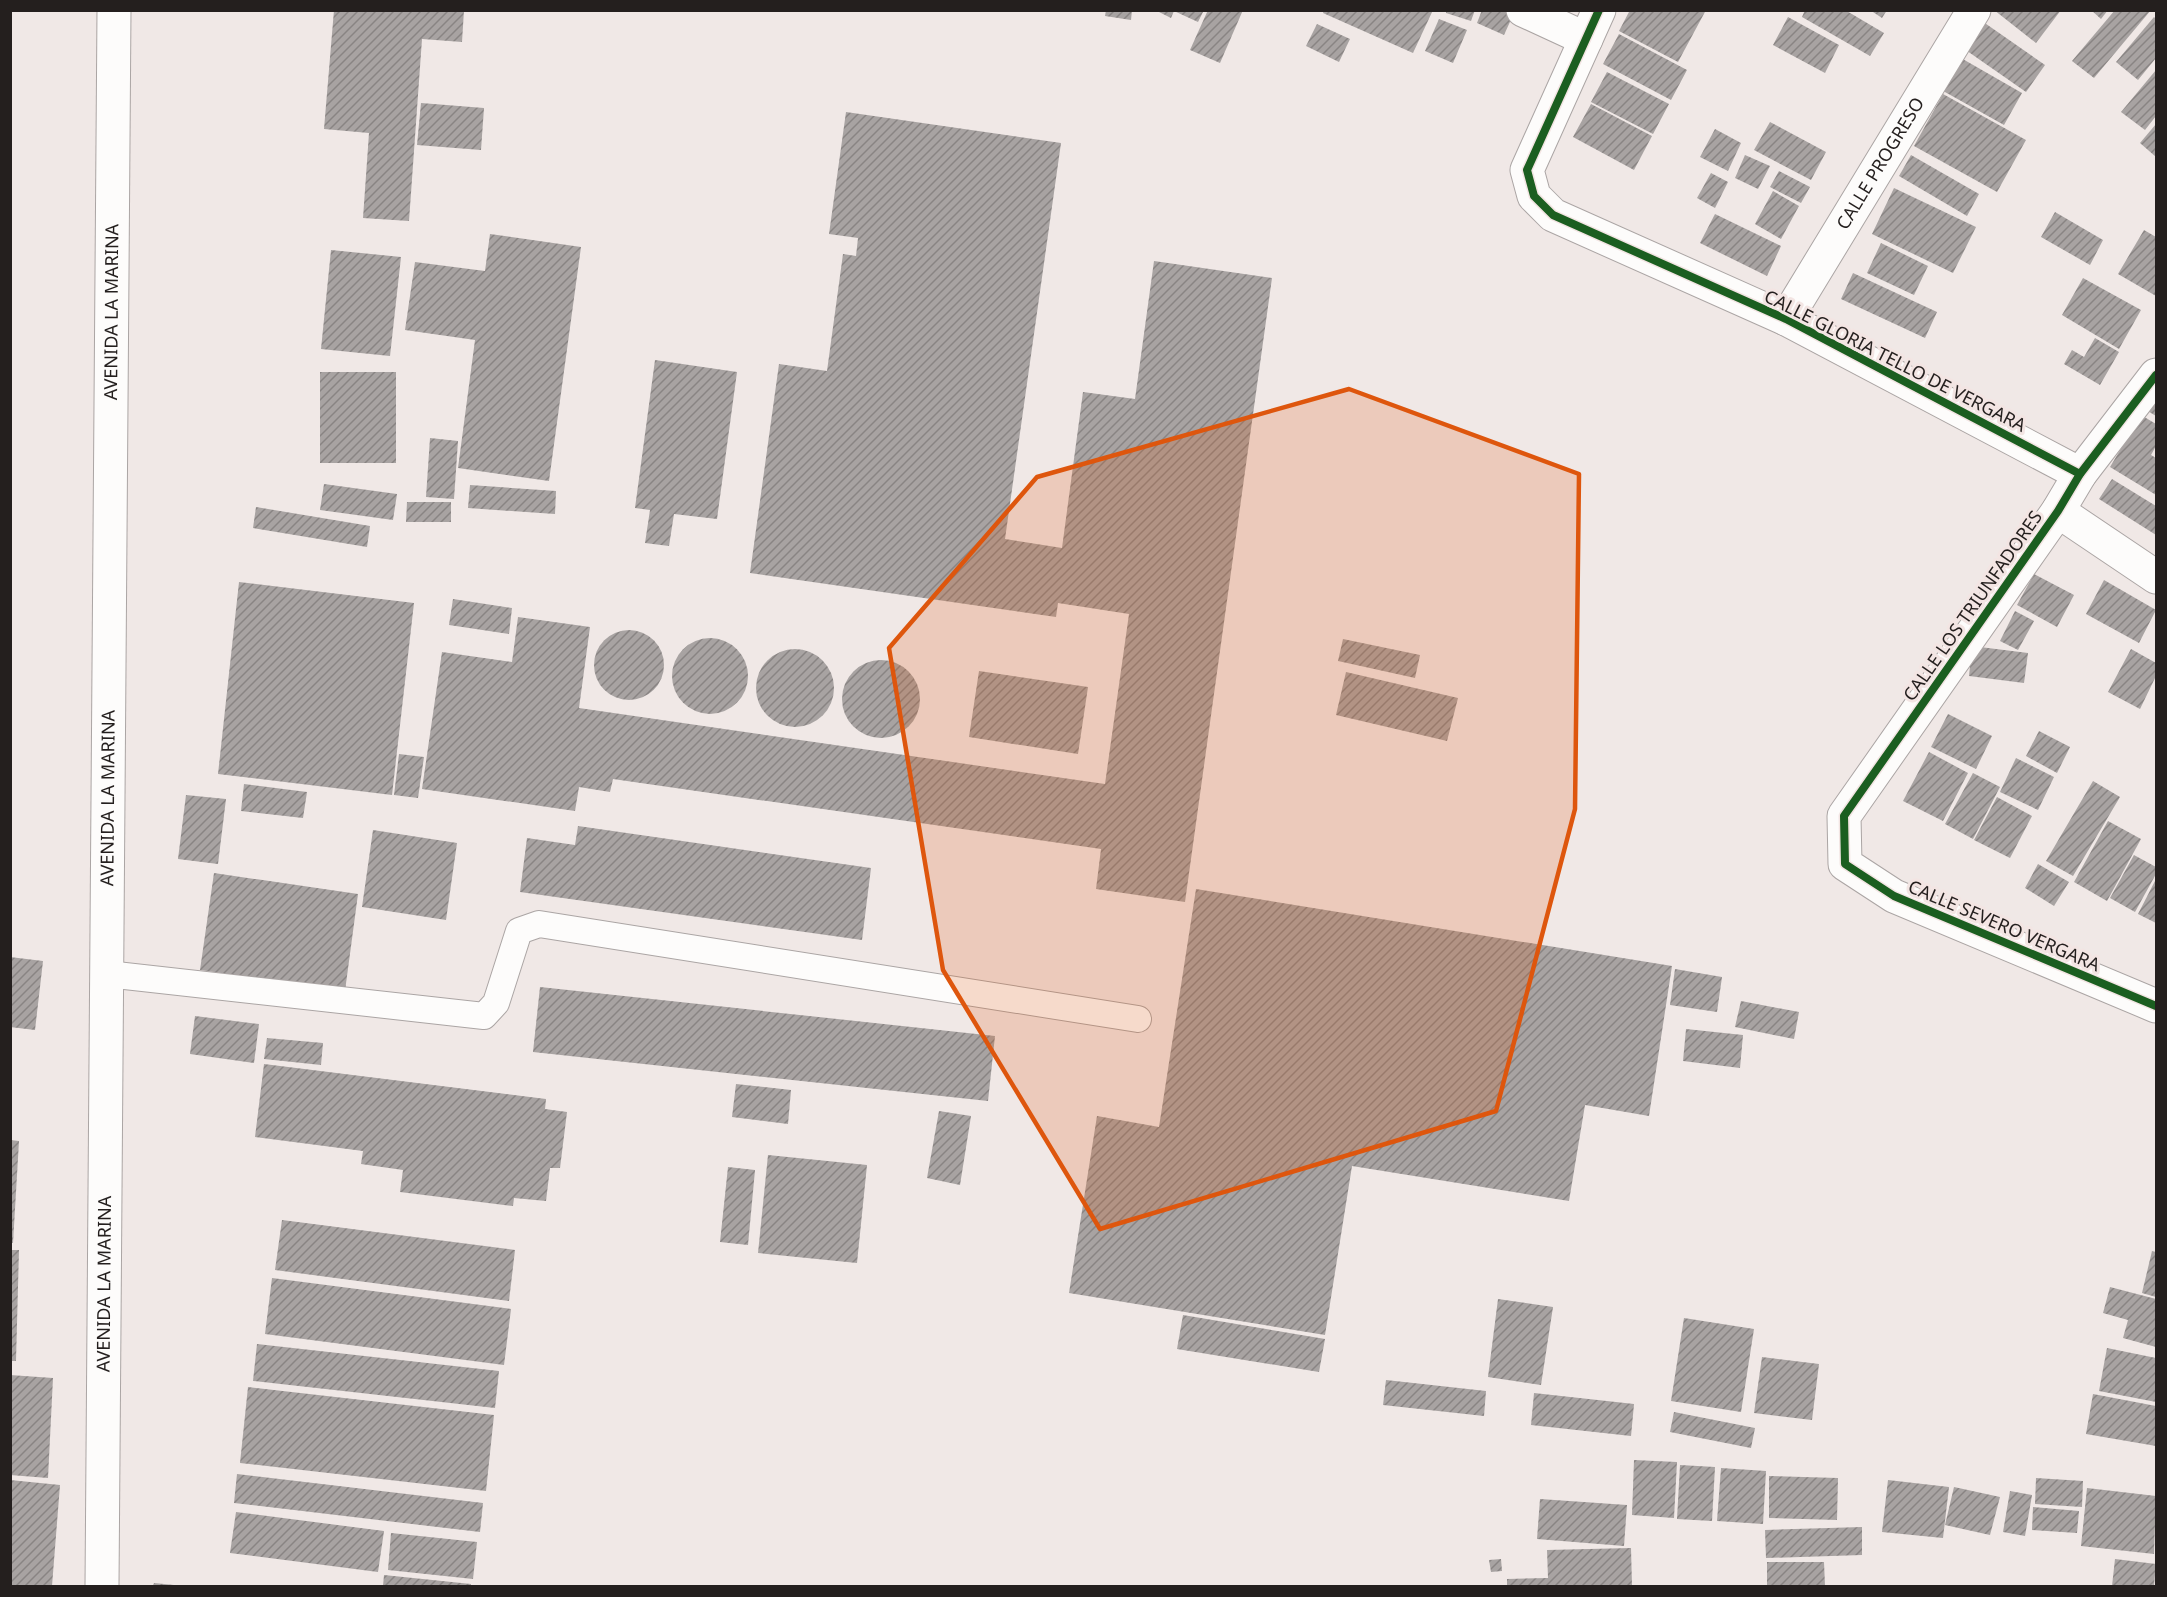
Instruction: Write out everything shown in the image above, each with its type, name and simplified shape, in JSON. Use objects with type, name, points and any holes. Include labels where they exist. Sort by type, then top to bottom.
[{"type":"street","name":"AVENIDA LA MARINA","points":[[102,1587],[114,10]]},
{"type":"street","points":[[1523,10],[1593,25]]},
{"type":"street","name":"CALLE PROGRESO","points":[[1786,319],[1974,10]]},
{"type":"street","name":"CALLE GLORIA TELLO DE VERGARA","points":[[1593,25],[1527,170],[1534,196],[1553,214],[1786,319],[2080,474]]},
{"type":"street","name":"CALLE LOS TRIUNFADORES","points":[[1845,864],[1844,816],[2058,511],[2080,474],[2157,375]]},
{"type":"street","points":[[2058,511],[2157,577]]},
{"type":"street","name":"CALLE SEVERO VERGARA","points":[[1845,864],[1894,896],[2157,1006]]},
{"type":"lane","points":[[107,974],[484,1016],[496,1003],[519,931],[539,924],[1138,1019]]},
{"type":"highlighted area","points":[[1349,389],[1579,474],[1575,809],[1496,1111],[1100,1229],[943,970],[889,648],[1037,477]]},
{"type":"building","points":[[334,10],[464,10],[462,42],[422,39],[409,221],[363,218],[369,133],[324,129]]},
{"type":"building","points":[[1106,10],[1132,10],[1131,20],[1105,16]]},
{"type":"building","points":[[1155,10],[1204,10],[1198,22],[1174,11],[1171,18]]},
{"type":"building","points":[[1208,10],[1243,10],[1220,63],[1190,50]]},
{"type":"building","points":[[1324,10],[1433,10],[1413,53],[1323,13]]},
{"type":"building","points":[[1446,10],[1475,10],[1471,21],[1446,13]]},
{"type":"building","points":[[1482,10],[1508,10],[1514,13],[1504,35],[1477,23]]},
{"type":"building","points":[[1630,10],[1706,10],[1678,62],[1619,31]]},
{"type":"building","points":[[1805,10],[1845,10],[1884,33],[1870,56],[1802,17]]},
{"type":"building","points":[[1870,10],[1887,10],[1882,18]]},
{"type":"building","points":[[1994,10],[2061,10],[2036,43]]},
{"type":"building","points":[[2091,10],[2108,10],[2101,19]]},
{"type":"building","points":[[2115,10],[2151,10],[2094,78],[2072,61]]},
{"type":"building","points":[[1788,17],[1839,45],[1825,73],[1773,45]]},
{"type":"building","points":[[2154,17],[2156,19],[2156,58],[2138,80],[2116,62]]},
{"type":"building","points":[[1439,19],[1467,30],[1453,63],[1425,51]]},
{"type":"building","points":[[1979,19],[2045,65],[2026,92],[1960,46]]},
{"type":"building","points":[[1317,24],[1350,39],[1339,62],[1306,46]]},
{"type":"building","points":[[1619,34],[1687,70],[1671,100],[1603,64]]},
{"type":"building","points":[[1954,54],[2022,93],[2004,125],[1936,87]]},
{"type":"building","points":[[2156,70],[2156,116],[2145,130],[2121,112]]},
{"type":"building","points":[[1607,72],[1669,104],[1653,134],[1591,102]]},
{"type":"building","points":[[1943,94],[2026,140],[1997,192],[1914,146]]},
{"type":"building","points":[[421,103],[484,108],[481,150],[417,145]]},
{"type":"building","points":[[1591,104],[1652,136],[1634,170],[1573,137]]},
{"type":"building","points":[[846,112],[1061,143],[1005,539],[1062,548],[1083,392],[1135,399],[1154,261],[1272,278],[1185,902],[1096,889],[1101,849],[613,779],[610,792],[579,787],[575,811],[422,789],[442,652],[512,662],[518,617],[590,627],[579,708],[1105,784],[1129,614],[1058,603],[1056,617],[750,573],[779,364],[827,371],[843,254],[856,256],[858,238],[829,234]]},
{"type":"building","points":[[1770,122],[1826,152],[1811,180],[1754,150]]},
{"type":"building","points":[[2156,124],[2156,157],[2140,143]]},
{"type":"building","points":[[1715,129],[1741,143],[1728,171],[1700,157]]},
{"type":"building","points":[[1745,155],[1770,166],[1758,189],[1735,178]]},
{"type":"building","points":[[1911,155],[1979,194],[1967,216],[1899,176]]},
{"type":"building","points":[[1779,171],[1810,187],[1801,203],[1770,187]]},
{"type":"building","points":[[1711,173],[1728,182],[1715,208],[1697,198]]},
{"type":"building","points":[[1894,188],[1976,227],[1953,273],[1872,234]]},
{"type":"building","points":[[1773,191],[1799,206],[1781,239],[1755,224]]},
{"type":"building","points":[[2055,212],[2103,240],[2090,265],[2041,237]]},
{"type":"building","points":[[1715,214],[1781,246],[1767,276],[1700,243]]},
{"type":"building","points":[[2144,230],[2156,237],[2156,296],[2118,274]]},
{"type":"building","points":[[490,234],[581,247],[549,481],[458,468],[475,340],[405,330],[415,262],[485,271]]},
{"type":"building","points":[[1881,243],[1928,266],[1914,295],[1867,273]]},
{"type":"building","points":[[331,250],[401,257],[390,356],[321,349]]},
{"type":"building","points":[[1853,273],[1937,312],[1925,338],[1841,299]]},
{"type":"building","points":[[2083,278],[2141,310],[2119,349],[2062,315]]},
{"type":"building","points":[[2095,338],[2119,352],[2100,385],[2064,364],[2072,350],[2084,357]]},
{"type":"building","points":[[655,360],[737,372],[717,519],[674,514],[669,546],[645,543],[650,510],[635,508]]},
{"type":"building","points":[[320,372],[396,372],[396,463],[320,463]]},
{"type":"building","points":[[2156,381],[2156,416],[2141,407]]},
{"type":"building","points":[[2141,415],[2156,424],[2156,446],[2151,455],[2156,458],[2156,495],[2110,467]]},
{"type":"building","points":[[430,438],[458,441],[454,499],[426,497]]},
{"type":"building","points":[[2112,479],[2156,506],[2156,535],[2099,499]]},
{"type":"building","points":[[324,484],[397,494],[393,520],[320,510]]},
{"type":"building","points":[[470,485],[556,491],[555,514],[468,508]]},
{"type":"building","points":[[407,502],[451,502],[451,522],[406,522]]},
{"type":"building","points":[[256,507],[370,526],[367,547],[253,528]]},
{"type":"building","points":[[2034,574],[2074,595],[2057,627],[2017,605]]},
{"type":"building","points":[[2104,580],[2156,610],[2139,643],[2086,614]]},
{"type":"building","points":[[239,582],[414,603],[392,795],[218,774]]},
{"type":"building","points":[[453,599],[512,608],[509,634],[449,625]]},
{"type":"building","points":[[2015,611],[2034,621],[2018,650],[2000,641]]},
{"type":"building","points":[[629,630],[642,633],[654,640],[661,652],[664,665],[661,678],[654,690],[642,697],[629,700],[616,697],[604,690],[597,678],[594,665],[597,652],[604,640],[616,633]]},
{"type":"building","points":[[718,638],[731,644],[742,655],[748,668],[746,691],[731,708],[718,714],[702,714],[689,708],[674,691],[672,668],[678,655],[695,640]]},
{"type":"building","points":[[1343,639],[1420,655],[1415,678],[1338,661]]},
{"type":"building","points":[[1972,646],[2028,653],[2024,683],[1969,676]]},
{"type":"building","points":[[795,649],[810,652],[822,661],[831,673],[834,688],[831,703],[822,715],[810,724],[795,727],[780,724],[768,715],[759,703],[756,688],[759,673],[768,661],[780,652]]},
{"type":"building","points":[[2131,649],[2156,663],[2156,676],[2140,709],[2108,692]]},
{"type":"building","points":[[881,660],[896,663],[909,671],[917,684],[920,699],[917,714],[909,727],[896,735],[881,738],[866,735],[853,727],[845,714],[842,699],[845,684],[853,671],[866,663]]},
{"type":"building","points":[[979,671],[1088,687],[1078,754],[969,737]]},
{"type":"building","points":[[1346,672],[1458,698],[1447,741],[1336,715]]},
{"type":"building","points":[[1948,714],[1992,736],[1976,769],[1931,747]]},
{"type":"building","points":[[2039,731],[2070,747],[2057,773],[2026,756]]},
{"type":"building","points":[[1929,752],[1968,773],[1943,821],[1903,801]]},
{"type":"building","points":[[399,754],[424,757],[418,798],[394,795]]},
{"type":"building","points":[[2016,758],[2054,777],[2038,810],[2000,792]]},
{"type":"building","points":[[1973,773],[2000,787],[1973,839],[1945,824]]},
{"type":"building","points":[[2093,781],[2120,797],[2073,876],[2046,861]]},
{"type":"building","points":[[244,784],[307,792],[303,818],[241,811]]},
{"type":"building","points":[[186,795],[226,799],[218,864],[178,859]]},
{"type":"building","points":[[1997,797],[2032,816],[2010,858],[1974,840]]},
{"type":"building","points":[[2108,821],[2141,839],[2107,901],[2074,882]]},
{"type":"building","points":[[578,826],[871,868],[862,940],[520,892],[527,838],[575,845]]},
{"type":"building","points":[[373,830],[457,843],[446,920],[362,907]]},
{"type":"building","points":[[2134,855],[2156,867],[2156,874],[2135,912],[2110,898]]},
{"type":"building","points":[[2038,864],[2069,882],[2054,906],[2025,888]]},
{"type":"building","points":[[214,873],[358,894],[345,991],[200,970]]},
{"type":"building","points":[[2156,879],[2156,923],[2138,914]]},
{"type":"building","points":[[1196,889],[1672,966],[1649,1116],[1585,1105],[1569,1201],[1352,1166],[1325,1335],[1069,1293],[1097,1116],[1159,1127]]},
{"type":"building","points":[[10,957],[43,961],[35,1030],[10,1027]]},
{"type":"building","points":[[1675,969],[1722,977],[1717,1012],[1670,1005]]},
{"type":"building","points":[[540,987],[995,1036],[988,1101],[533,1052]]},
{"type":"building","points":[[1741,1001],[1799,1012],[1794,1039],[1735,1027]]},
{"type":"building","points":[[195,1016],[259,1024],[254,1063],[190,1054]]},
{"type":"building","points":[[1686,1029],[1743,1035],[1740,1068],[1683,1061]]},
{"type":"building","points":[[267,1038],[323,1043],[321,1065],[264,1059]]},
{"type":"building","points":[[264,1064],[546,1099],[545,1109],[567,1112],[560,1168],[550,1168],[546,1201],[514,1198],[513,1206],[400,1192],[403,1170],[361,1164],[363,1151],[255,1137]]},
{"type":"building","points":[[736,1084],[791,1090],[788,1124],[732,1117]]},
{"type":"building","points":[[939,1111],[971,1116],[960,1185],[927,1178]]},
{"type":"building","points":[[10,1140],[19,1141],[13,1243],[10,1243]]},
{"type":"building","points":[[768,1155],[867,1165],[857,1263],[758,1253]]},
{"type":"building","points":[[728,1167],[755,1170],[748,1245],[720,1242]]},
{"type":"building","points":[[282,1220],[515,1250],[509,1301],[275,1270]]},
{"type":"building","points":[[10,1250],[19,1250],[16,1361],[10,1361]]},
{"type":"building","points":[[2152,1251],[2156,1252],[2156,1297],[2142,1293]]},
{"type":"building","points":[[272,1278],[511,1309],[504,1365],[265,1334]]},
{"type":"building","points":[[2110,1287],[2156,1299],[2156,1347],[2123,1338],[2128,1320],[2103,1313]]},
{"type":"building","points":[[1498,1299],[1553,1307],[1541,1385],[1488,1377]]},
{"type":"building","points":[[1183,1315],[1325,1339],[1319,1372],[1177,1349]]},
{"type":"building","points":[[1684,1318],[1754,1329],[1741,1412],[1671,1401]]},
{"type":"building","points":[[257,1344],[499,1371],[495,1408],[253,1381]]},
{"type":"building","points":[[2107,1348],[2156,1358],[2156,1402],[2099,1391]]},
{"type":"building","points":[[1762,1357],[1819,1364],[1812,1420],[1754,1413]]},
{"type":"building","points":[[10,1375],[53,1378],[48,1478],[10,1475]]},
{"type":"building","points":[[1386,1380],[1486,1391],[1484,1416],[1383,1405]]},
{"type":"building","points":[[248,1387],[494,1415],[486,1491],[240,1463]]},
{"type":"building","points":[[1534,1393],[1634,1404],[1631,1436],[1531,1425]]},
{"type":"building","points":[[2093,1394],[2156,1406],[2156,1446],[2086,1434]]},
{"type":"building","points":[[1674,1412],[1755,1428],[1751,1448],[1670,1432]]},
{"type":"building","points":[[1634,1460],[1677,1462],[1674,1518],[1632,1515]]},
{"type":"building","points":[[1680,1465],[1715,1467],[1712,1521],[1677,1519]]},
{"type":"building","points":[[1721,1468],[1766,1471],[1763,1524],[1717,1521]]},
{"type":"building","points":[[237,1474],[483,1503],[480,1532],[234,1503]]},
{"type":"building","points":[[1769,1476],[1838,1478],[1837,1520],[1769,1518]]},
{"type":"building","points":[[2036,1478],[2083,1481],[2082,1507],[2035,1504]]},
{"type":"building","points":[[10,1480],[60,1485],[52,1586],[10,1586]]},
{"type":"building","points":[[1888,1480],[1949,1487],[1943,1538],[1882,1532]]},
{"type":"building","points":[[1954,1487],[2000,1497],[1990,1535],[1945,1525]]},
{"type":"building","points":[[2087,1488],[2156,1496],[2154,1554],[2081,1546]]},
{"type":"building","points":[[2010,1491],[2032,1495],[2025,1536],[2003,1532]]},
{"type":"building","points":[[1540,1499],[1627,1505],[1624,1546],[1537,1539]]},
{"type":"building","points":[[2033,1507],[2079,1511],[2077,1533],[2032,1530]]},
{"type":"building","points":[[236,1512],[384,1531],[378,1572],[230,1553]]},
{"type":"building","points":[[1862,1527],[1862,1555],[1766,1558],[1765,1530]]},
{"type":"building","points":[[391,1533],[477,1542],[473,1579],[388,1570]]},
{"type":"building","points":[[1631,1548],[1632,1586],[1507,1586],[1507,1579],[1548,1578],[1547,1550]]},
{"type":"building","points":[[1501,1559],[1502,1571],[1491,1572],[1489,1560]]},
{"type":"building","points":[[2115,1559],[2156,1564],[2154,1586],[2112,1586]]},
{"type":"building","points":[[1767,1562],[1824,1562],[1825,1586],[1767,1586]]},
{"type":"building","points":[[384,1575],[471,1584],[471,1586],[383,1586]]},
{"type":"building","points":[[154,1583],[174,1585],[174,1586],[153,1586]]},
{"type":"cycle path","points":[[1599,10],[1527,170],[1534,196],[1553,215],[1786,319],[2080,474]]},
{"type":"cycle path","points":[[2156,375],[2080,474],[2058,511],[1844,816],[1845,864],[1894,896],[2156,1006]]}]
